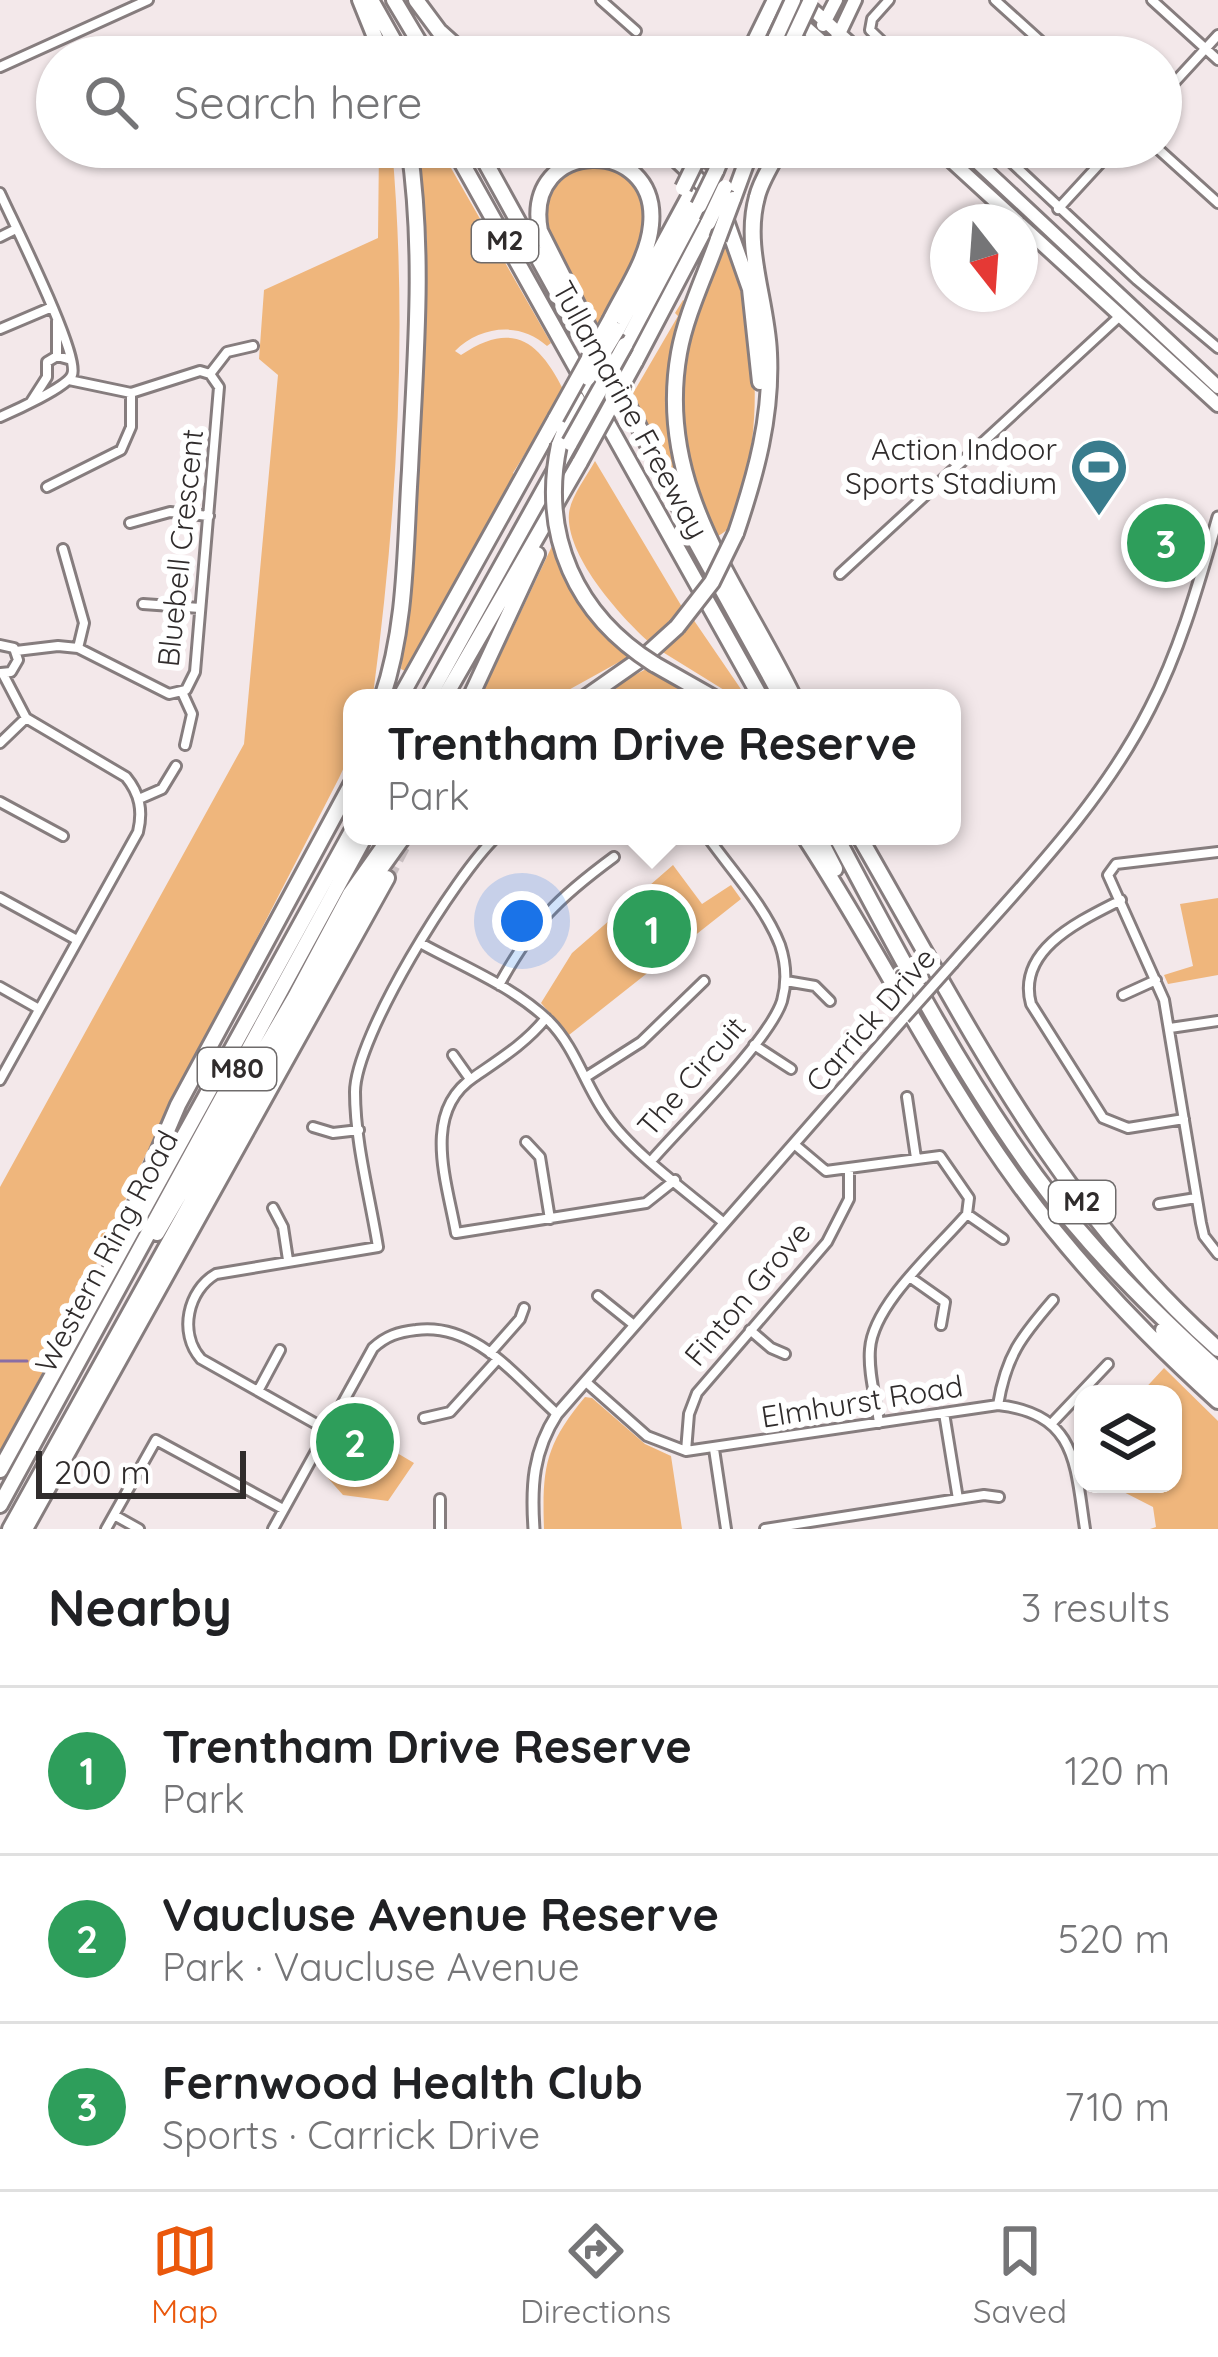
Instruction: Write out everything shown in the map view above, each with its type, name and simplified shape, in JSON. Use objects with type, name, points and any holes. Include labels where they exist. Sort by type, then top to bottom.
[{"type":"highway","points":[[360,0],[375,36]]},
{"type":"highway","points":[[371,0],[391,36]]},
{"type":"highway","points":[[394,0],[415,36]]},
{"type":"highway","points":[[416,0],[445,36]]},
{"type":"highway","points":[[775,0],[777,36]]},
{"type":"highway","points":[[779,36],[801,0]]},
{"type":"highway","points":[[779,36],[801,0]]},
{"type":"highway","points":[[384,689],[401,619],[413,403],[420,265],[411,168]]},
{"type":"highway","name":"Tullamarine Freeway","points":[[465,168],[756,689]]},
{"type":"highway","name":"Tullamarine Freeway","points":[[489,168],[777,689]]},
{"type":"highway","points":[[561,168],[548,182],[538,205],[540,231],[699,546]]},
{"type":"highway","points":[[626,168],[643,186],[651,210],[644,254],[559,445],[553,499],[559,544],[576,586],[607,628],[635,652],[699,689]]},
{"type":"highway","points":[[685,168],[715,197],[751,289],[761,392],[745,503]]},
{"type":"highway","points":[[433,689],[625,345],[703,168]]},
{"type":"highway","points":[[405,689],[703,168]]},
{"type":"highway","points":[[739,168],[678,359],[674,404],[678,448],[699,522],[789,689]]},
{"type":"highway","points":[[598,689],[677,627],[712,582],[736,533],[758,463],[769,385],[768,332],[752,224],[757,196],[771,168]]},
{"type":"highway","points":[[449,689],[729,193]]},
{"type":"highway","points":[[474,689],[580,462]]},
{"type":"highway","points":[[590,689],[623,672]]},
{"type":"highway","points":[[106,1280],[157,1148],[343,798]]},
{"type":"highway","name":"Western Ring Road","points":[[0,1470],[344,845]]},
{"type":"highway","name":"Western Ring Road","points":[[0,1505],[360,845]]},
{"type":"highway","points":[[112,1303],[201,1161],[350,894],[385,845]]},
{"type":"highway","points":[[34,1513],[134,1310],[361,896],[398,845]]},
{"type":"highway","points":[[810,845],[1020,1186],[1110,1295],[1218,1401]]},
{"type":"highway","points":[[823,845],[896,986]]},
{"type":"highway","name":"M2","points":[[841,845],[977,1086],[1056,1202],[1218,1370]]},
{"type":"highway","name":"M2","points":[[866,845],[970,1036],[1052,1162],[1130,1260],[1218,1349]]},
{"type":"highway","points":[[25,1529],[387,878]]},
{"type":"highway","points":[[1056,1202],[1125,1288],[1218,1386]]},
{"type":"highway","points":[[10,1529],[80,1398],[134,1310]]},
{"type":"main road","points":[[775,0],[816,36]]},
{"type":"main road","points":[[801,0],[842,36]]},
{"type":"main road","points":[[818,36],[836,0]]},
{"type":"main road","points":[[838,36],[854,2]]},
{"type":"main road","points":[[852,36],[854,2]]},
{"type":"main road","points":[[959,168],[998,204]]},
{"type":"main road","points":[[983,168],[1090,268],[1218,405]]},
{"type":"main road","points":[[983,190],[994,178]]},
{"type":"main road","points":[[1038,239],[1218,387]]},
{"type":"street","points":[[68,36],[148,0]]},
{"type":"street","points":[[601,0],[636,31]]},
{"type":"street","points":[[877,36],[870,29],[872,19],[889,0]]},
{"type":"street","points":[[995,0],[1035,36]]},
{"type":"street","points":[[1152,0],[1218,60]]},
{"type":"street","points":[[1182,75],[1218,35]]},
{"type":"street","points":[[0,67],[36,51]]},
{"type":"street","points":[[1016,168],[1218,348]]},
{"type":"street","points":[[1058,209],[1096,168]]},
{"type":"street","points":[[1179,168],[1218,203]]},
{"type":"street","points":[[0,193],[64,330],[71,375]]},
{"type":"street","points":[[0,237],[16,229]]},
{"type":"street","points":[[1090,268],[1106,252]]},
{"type":"street","points":[[0,329],[52,307]]},
{"type":"street","points":[[840,574],[1125,310]]},
{"type":"street","points":[[57,320],[57,356]]},
{"type":"street","points":[[71,375],[130,393],[193,371],[210,374],[227,352],[253,346]]},
{"type":"street","points":[[57,356],[69,360]]},
{"type":"street","points":[[30,404],[47,377],[45,365],[57,356]]},
{"type":"street","name":"Bluebell Crescent","points":[[17,656],[43,648],[78,648],[162,692],[182,692],[194,679],[220,394],[210,374]]},
{"type":"street","points":[[0,417],[30,404],[71,375]]},
{"type":"street","points":[[47,377],[58,384]]},
{"type":"street","points":[[47,487],[122,450],[131,427],[130,393]]},
{"type":"street","points":[[130,523],[170,512],[209,516]]},
{"type":"street","name":"Carrick Drive","points":[[534,1529],[532,1474],[557,1414],[1073,826],[1129,746],[1176,650],[1218,517]]},
{"type":"street","points":[[63,548],[83,623],[78,648]]},
{"type":"street","points":[[142,604],[200,608]]},
{"type":"street","points":[[0,633],[3,645],[17,656],[5,673],[26,718],[116,770],[139,799],[137,832],[0,1080]]},
{"type":"street","points":[[182,692],[191,714],[185,745]]},
{"type":"street","points":[[0,743],[26,718]]},
{"type":"street","points":[[139,799],[162,789],[176,766]]},
{"type":"street","points":[[2,806],[63,836]]},
{"type":"street","points":[[328,1430],[212,1366],[188,1339],[190,1314],[200,1286],[216,1274],[378,1247],[355,1089],[366,1042],[459,877],[489,845]]},
{"type":"street","points":[[713,845],[773,931],[786,981],[815,986],[830,1001]]},
{"type":"street","points":[[1218,852],[1116,864],[1108,872],[1156,980],[1170,1028],[1204,1236],[1218,1254]]},
{"type":"street","points":[[499,985],[528,933],[555,902],[614,857]]},
{"type":"street","points":[[0,898],[77,940]]},
{"type":"street","points":[[1120,899],[1055,939],[1031,972],[1030,1004],[1098,1114],[1107,1121],[1128,1128],[1184,1119]]},
{"type":"street","points":[[422,944],[499,985],[546,1018],[566,1041],[607,1116],[724,1223]]},
{"type":"street","points":[[1123,994],[1156,980]]},
{"type":"street","points":[[586,1077],[640,1042],[704,981]]},
{"type":"street","name":"The Circuit","points":[[652,1160],[754,1045],[776,1015],[786,981]]},
{"type":"street","points":[[0,987],[39,1009]]},
{"type":"street","points":[[546,1018],[451,1100],[441,1132],[456,1233],[646,1203],[675,1180]]},
{"type":"street","points":[[1170,1028],[1218,1021]]},
{"type":"street","points":[[754,1045],[791,1070]]},
{"type":"street","points":[[453,1055],[470,1079]]},
{"type":"street","points":[[907,1097],[916,1159]]},
{"type":"street","points":[[313,1127],[333,1132],[358,1130]]},
{"type":"street","points":[[526,1142],[539,1157],[550,1219]]},
{"type":"street","points":[[794,1144],[826,1171],[944,1158],[969,1198],[967,1214],[884,1309],[873,1330],[870,1362],[879,1423]]},
{"type":"street","name":"Finton Grove","points":[[686,1451],[689,1414],[697,1393],[827,1242],[849,1199],[849,1170]]},
{"type":"street","points":[[1159,1204],[1196,1198]]},
{"type":"street","points":[[273,1208],[283,1226],[288,1260]]},
{"type":"street","points":[[967,1214],[1003,1239]]},
{"type":"street","points":[[911,1278],[945,1303],[941,1325]]},
{"type":"street","points":[[598,1296],[634,1325]]},
{"type":"street","points":[[998,1405],[1008,1359],[1053,1300]]},
{"type":"street","points":[[424,1418],[450,1412],[524,1308]]},
{"type":"street","points":[[273,1529],[373,1348],[385,1337],[424,1328],[450,1329],[493,1357],[557,1414]]},
{"type":"street","points":[[750,1330],[785,1354]]},
{"type":"street","points":[[258,1390],[280,1350]]},
{"type":"street","points":[[1084,1529],[1075,1465],[1052,1423],[1108,1364]]},
{"type":"street","points":[[586,1382],[647,1436],[686,1451]]},
{"type":"street","name":"Elmhurst Road","points":[[686,1451],[998,1405],[1033,1412],[1052,1423]]},
{"type":"street","points":[[450,1412],[455,1423]]},
{"type":"street","points":[[944,1413],[958,1499]]},
{"type":"street","points":[[106,1529],[156,1440],[283,1509]]},
{"type":"street","points":[[714,1449],[726,1529]]},
{"type":"street","points":[[765,1529],[999,1497]]},
{"type":"street","points":[[440,1499],[440,1529]]},
{"type":"street","points":[[114,1515],[140,1529]]},
{"type":"shaded area","points":[[379,168],[394,168],[398,421],[374,689],[343,689],[343,769],[146,1154],[71,1320],[0,1451],[0,1187],[244,744],[278,375],[259,359],[264,290],[378,238]]},
{"type":"shaded area","points":[[418,168],[451,168],[551,343],[547,346],[525,333],[500,330],[476,336],[455,351],[461,355],[496,339],[523,341],[545,359],[564,391],[513,473],[517,477],[407,672],[401,669],[415,514],[427,241]]},
{"type":"shaded area","points":[[571,168],[610,168],[626,177],[641,196],[645,211],[640,247],[596,330],[547,227],[545,210],[551,187]]},
{"type":"shaded area","points":[[728,235],[750,328],[754,425],[740,502],[732,522],[718,536],[688,456],[683,384],[697,313]]},
{"type":"shaded area","points":[[683,300],[687,303],[676,352],[671,420],[683,492],[632,395]]},
{"type":"shaded area","points":[[595,461],[682,607],[649,642],[597,584],[570,530],[573,500]]},
{"type":"shaded area","points":[[553,544],[583,606],[630,656],[570,689],[484,689]]},
{"type":"shaded area","points":[[693,619],[741,689],[722,689],[661,651]]},
{"type":"shaded area","points":[[650,667],[687,689],[608,689]]},
{"type":"shaded area","points":[[673,865],[702,904],[731,885],[741,899],[569,1035],[541,1003],[572,953]]},
{"type":"shaded area","points":[[1218,898],[1218,975],[1168,984],[1164,975],[1193,966],[1180,904]]},
{"type":"shaded area","points":[[1164,1368],[1181,1385],[1148,1385]]},
{"type":"shaded area","points":[[1182,1386],[1218,1421],[1218,1529],[1150,1529],[1156,1527],[1153,1507],[1126,1493],[1182,1493]]},
{"type":"shaded area","points":[[585,1397],[645,1444],[671,1456],[682,1529],[544,1529],[549,1458],[561,1429]]},
{"type":"shaded area","points":[[343,1421],[414,1463],[388,1501],[343,1495],[318,1467]]},
{"type":"waterway","points":[[0,1361],[27,1361]]},
{"type":"tunnel","points":[[387,878],[404,845]]},
{"type":"place","name":"Action Indoor Sports Stadium","points":[[1099,518]]},
{"type":"place","name":"Fernwood Health Club","points":[[1166,543]]},
{"type":"place","name":"Trentham Drive Reserve","points":[[652,929]]},
{"type":"place","name":"Vaucluse Avenue Reserve","points":[[355,1442]]}]
